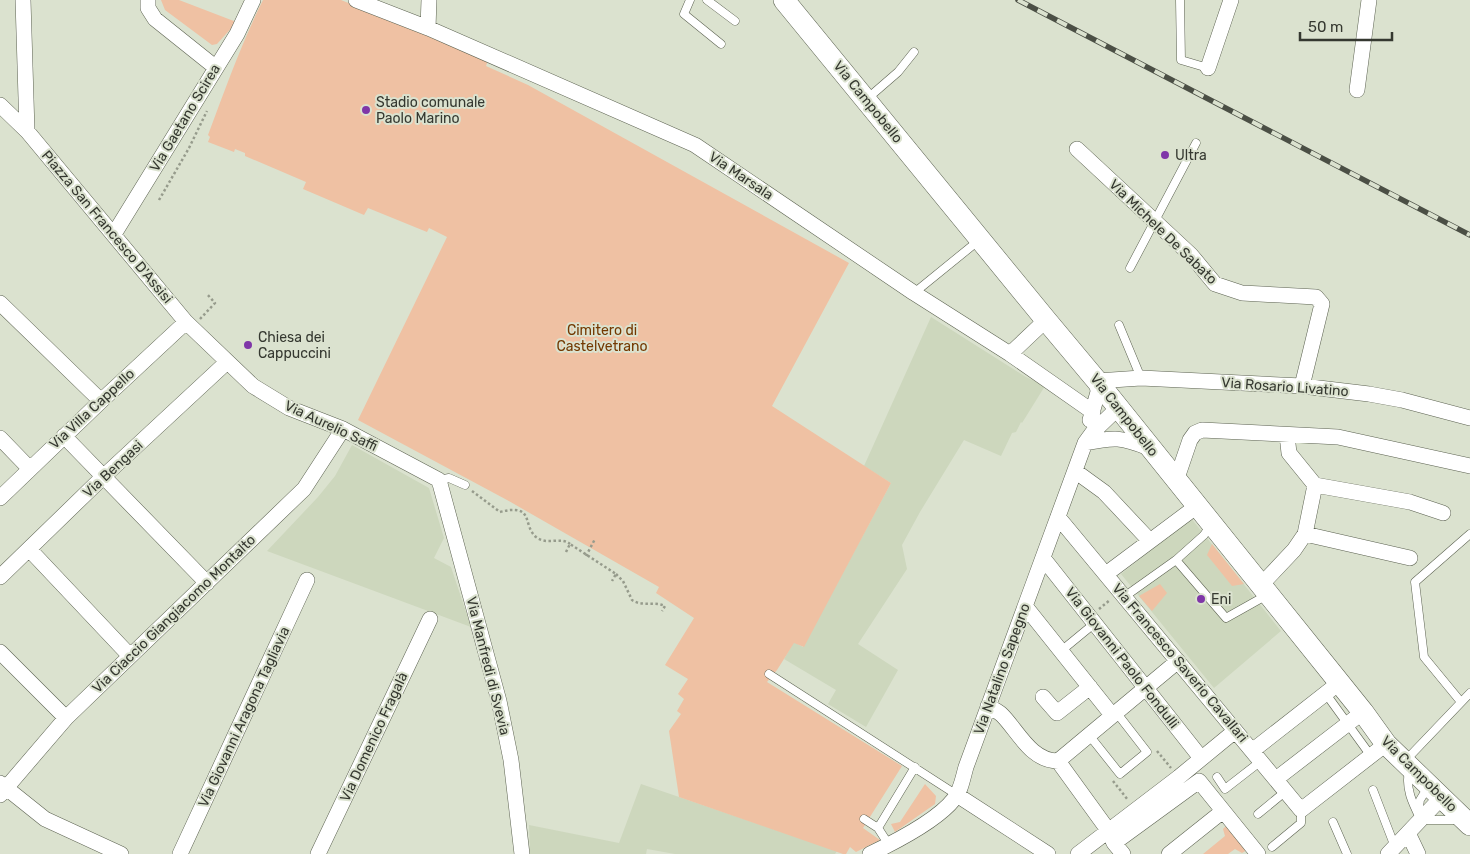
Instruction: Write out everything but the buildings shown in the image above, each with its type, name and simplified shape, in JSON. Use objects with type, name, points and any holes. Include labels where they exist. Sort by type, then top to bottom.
[{"type":"main road","name":"Via Campobello","points":[[784,0],[1097,381],[1264,590],[1332,689],[1379,750],[1408,764],[1468,823]]},
{"type":"street","points":[[23,0],[27,131]]},
{"type":"street","points":[[148,0],[148,8],[155,19],[216,67]]},
{"type":"street","name":"Via Gaetano Scirea","points":[[114,234],[237,34],[253,0]]},
{"type":"street","name":"Via Marsala","points":[[356,0],[428,28],[695,145],[1010,354],[1092,412]]},
{"type":"street","points":[[428,28],[429,0]]},
{"type":"street","points":[[1208,68],[1231,0]]},
{"type":"street","points":[[1357,90],[1370,0]]},
{"type":"street","points":[[0,105],[27,131]]},
{"type":"street","name":"Piazza San Francesco D'Assisi","points":[[27,131],[188,325]]},
{"type":"street","name":"Via Michele De Sabato","points":[[1077,149],[1190,255],[1215,284],[1242,293],[1316,297],[1322,304],[1302,386]]},
{"type":"street","points":[[0,303],[101,401]]},
{"type":"street","points":[[1010,354],[1046,320]]},
{"type":"street","name":"Via Aurelio Saffi","points":[[188,325],[253,386],[289,408],[343,429],[440,480]]},
{"type":"street","name":"Via Villa Cappello","points":[[0,498],[101,401],[188,325]]},
{"type":"street","name":"Via Bengasi","points":[[0,577],[103,477],[227,362]]},
{"type":"street","name":"Via Rosario Livatino","points":[[1097,381],[1141,378],[1302,386],[1385,397],[1470,418]]},
{"type":"street","name":"Via Natalino Sapegno","points":[[870,854],[889,845],[933,818],[954,800],[957,795],[988,706],[1086,443],[1098,392],[1097,381]]},
{"type":"street","name":"Via Natalino Sapegno","points":[[1086,443],[1093,432],[1118,408]]},
{"type":"street","name":"Via Ciaccio Giangiacomo Montalto","points":[[2,789],[66,718],[304,489],[343,429]]},
{"type":"street","points":[[1176,481],[1190,440],[1195,433],[1202,430],[1338,437],[1470,466]]},
{"type":"street","points":[[1287,435],[1289,453],[1316,485],[1410,502],[1443,512]]},
{"type":"street","points":[[64,436],[207,583]]},
{"type":"street","points":[[0,438],[30,469]]},
{"type":"street","points":[[1086,443],[1116,438],[1130,440],[1150,448]]},
{"type":"street","points":[[1075,471],[1104,492],[1150,541]]},
{"type":"street","name":"Via Manfredi di Svevia","points":[[440,480],[499,701],[511,760],[522,854]]},
{"type":"street","points":[[1264,590],[1305,534],[1316,485]]},
{"type":"street","points":[[1106,574],[1197,506]]},
{"type":"street","name":"Via Francesco Saverio Cavallari","points":[[1058,517],[1301,810]]},
{"type":"street","points":[[1305,534],[1410,558]]},
{"type":"street","points":[[29,549],[130,656]]},
{"type":"street","name":"Via Giovanni Paolo Fondulli","points":[[1043,558],[1201,758]]},
{"type":"street","name":"Via Giovanni Aragona Tagliavia","points":[[180,854],[307,580]]},
{"type":"street","points":[[1025,606],[1114,714]]},
{"type":"street","name":"Via Domenico Fragalà","points":[[318,854],[430,619]]},
{"type":"street","points":[[0,652],[66,718]]},
{"type":"street","points":[[1058,762],[1178,661]]},
{"type":"street","points":[[1043,696],[1057,713],[1090,687]]},
{"type":"street","points":[[1256,756],[1332,689]]},
{"type":"street","points":[[988,706],[1000,713],[1036,755],[1058,762],[1115,842]]},
{"type":"street","points":[[1281,785],[1355,718]]},
{"type":"street","points":[[1115,842],[1135,809],[1179,777],[1235,731]]},
{"type":"street","points":[[1301,810],[1379,750]]},
{"type":"street","points":[[1078,854],[1115,842],[1199,781],[1258,854]]},
{"type":"street","points":[[2,789],[45,819],[121,854]]},
{"type":"street","points":[[1391,851],[1408,833],[1436,791]]},
{"type":"street","points":[[957,795],[1048,854]]},
{"type":"street","points":[[1169,854],[1224,811]]},
{"type":"street","points":[[1408,833],[1418,854]]},
{"type":"lane","points":[[690,0],[684,14],[721,44]]},
{"type":"lane","points":[[707,0],[735,20]]},
{"type":"lane","points":[[1180,0],[1181,60],[1208,68]]},
{"type":"lane","points":[[866,100],[898,72],[914,52]]},
{"type":"lane","points":[[1130,268],[1196,142]]},
{"type":"lane","points":[[914,292],[980,240]]},
{"type":"lane","points":[[1119,325],[1141,378]]},
{"type":"lane","points":[[440,480],[450,478],[465,486]]},
{"type":"lane","points":[[1122,594],[1176,560],[1204,535],[1211,524]]},
{"type":"lane","points":[[1460,702],[1424,657],[1415,582],[1470,534]]},
{"type":"lane","points":[[1176,560],[1226,618],[1264,590]]},
{"type":"lane","points":[[1061,651],[1093,620]]},
{"type":"lane","points":[[768,674],[957,795]]},
{"type":"lane","points":[[1468,823],[1448,818],[1419,817],[1410,796],[1407,780],[1408,764],[1460,702],[1470,693]]},
{"type":"lane","points":[[1089,735],[1120,774],[1147,752],[1114,714]]},
{"type":"lane","points":[[1217,777],[1226,789],[1256,756]]},
{"type":"lane","points":[[878,828],[915,767]]},
{"type":"lane","points":[[1258,814],[1281,785]]},
{"type":"lane","points":[[1373,790],[1391,851]]},
{"type":"lane","points":[[1272,847],[1301,823],[1301,810]]},
{"type":"lane","points":[[864,819],[878,828],[889,845]]},
{"type":"lane","points":[[1333,822],[1347,854]]},
{"type":"path","points":[[188,325],[215,303],[207,294]]},
{"type":"path","points":[[465,486],[500,512],[511,510],[521,512],[526,516],[533,534],[537,538],[543,541],[562,540],[570,544],[616,574],[623,581],[632,600],[643,604],[661,604],[665,606],[662,611]]},
{"type":"path","points":[[586,556],[595,539]]},
{"type":"path","points":[[566,552],[570,544]]},
{"type":"path","points":[[612,581],[616,574]]},
{"type":"path","points":[[1093,620],[1122,594]]},
{"type":"path","points":[[1147,752],[1153,746],[1179,777]]},
{"type":"path","points":[[1112,780],[1135,809]]},
{"type":"shaded area","points":[[931,317],[1026,377],[1045,386],[1016,432],[1012,433],[1001,456],[964,440],[902,545],[907,569],[858,644],[898,670],[866,727],[828,704],[836,690],[784,659],[794,642],[803,647],[891,483],[864,466]]},
{"type":"shaded area","points":[[352,445],[429,488],[444,538],[434,558],[451,567],[471,627],[267,551],[318,497],[335,476]]},
{"type":"shaded area","points":[[1191,518],[1281,631],[1214,688],[1121,574]]},
{"type":"shaded area","points":[[641,784],[837,851],[835,854],[675,854],[647,849],[646,854],[530,854],[529,825],[619,843]]},
{"type":"green space","points":[[161,0],[179,0],[239,23],[235,24],[217,44],[212,45],[165,10]]},
{"type":"green space","name":"Cimitero di Castelvetrano","points":[[263,0],[341,0],[488,60],[486,66],[528,85],[849,263],[772,406],[891,483],[804,647],[794,643],[767,682],[902,766],[863,828],[880,840],[856,852],[850,847],[846,854],[843,854],[679,797],[669,731],[681,714],[677,711],[684,699],[678,694],[688,679],[665,665],[694,618],[656,593],[659,587],[507,500],[358,420],[447,237],[429,228],[427,232],[368,208],[364,215],[303,189],[306,182],[245,156],[245,153],[235,149],[234,152],[208,142],[210,137],[208,135],[234,67]]},
{"type":"green space","points":[[1212,544],[1244,584],[1232,586],[1207,555]]},
{"type":"green space","points":[[1160,584],[1167,593],[1152,611],[1139,596]]},
{"type":"green space","points":[[925,784],[936,796],[935,804],[895,832],[891,824],[900,822]]},
{"type":"green space","points":[[1227,825],[1247,850],[1242,853],[1235,849],[1228,854],[1203,854],[1225,836],[1223,829]]},
{"type":"railway","points":[[1018,0],[1470,235]]},
{"type":"place","name":"Stadio comunale Paolo Marino","points":[[366,110]]},
{"type":"place","name":"Ultra","points":[[1165,155]]},
{"type":"place","name":"Chiesa dei Cappuccini","points":[[248,345]]},
{"type":"place","name":"Eni","points":[[1201,599]]}]
